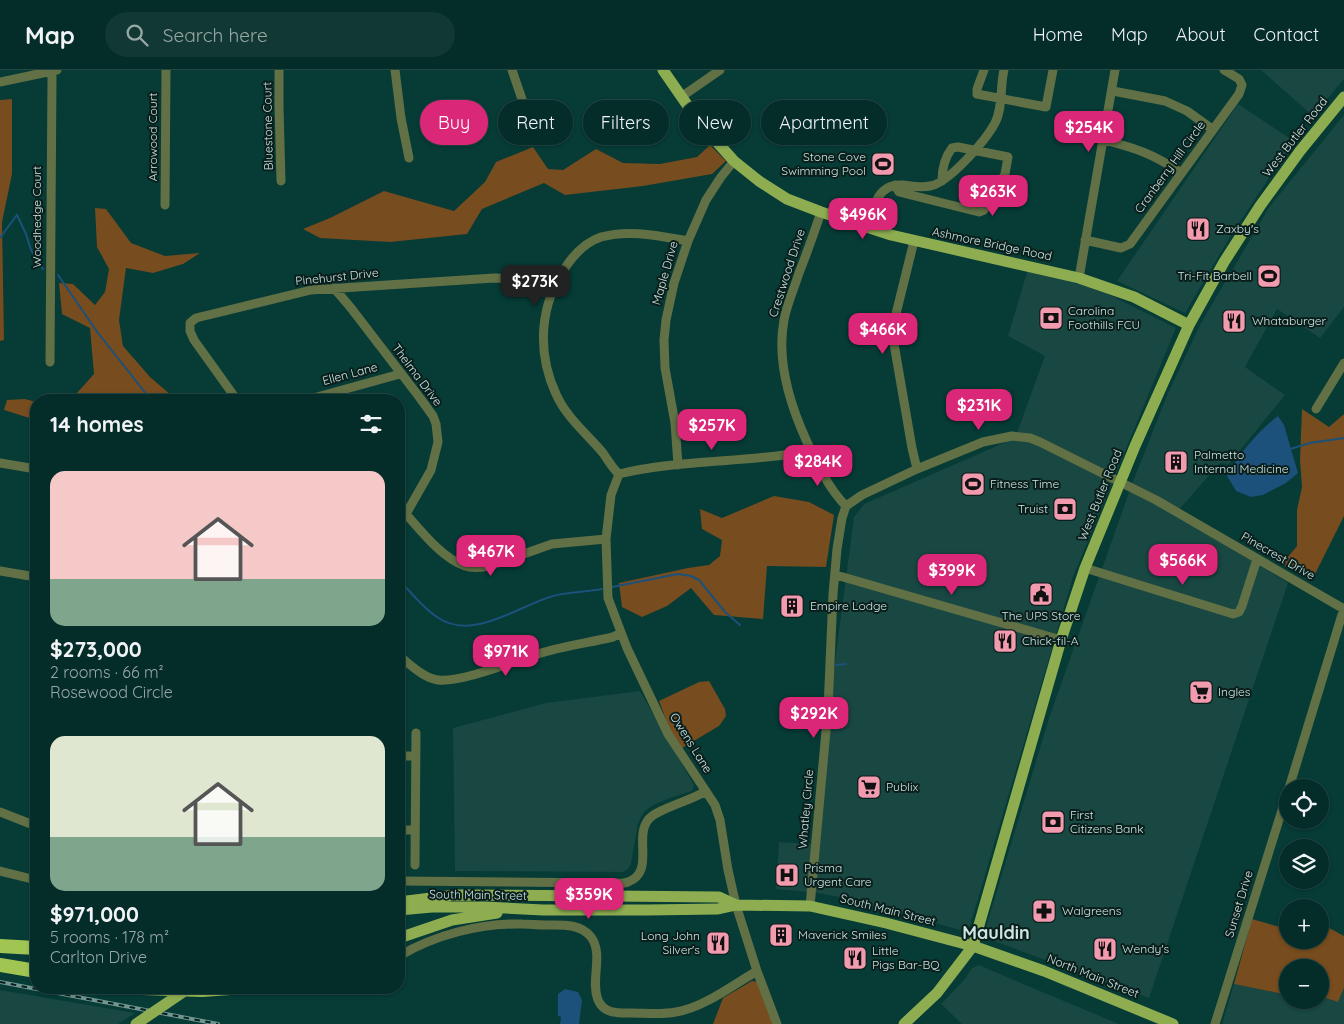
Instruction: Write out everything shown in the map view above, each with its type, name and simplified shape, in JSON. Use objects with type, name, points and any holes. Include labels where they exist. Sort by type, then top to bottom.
[{"type":"highway","points":[[0,946],[30,948]]},
{"type":"highway","points":[[0,965],[30,971]]},
{"type":"main road","name":"Ashmore Bridge Road","points":[[663,70],[699,122],[734,161],[776,192],[798,204],[914,241],[1079,278],[1134,297],[1189,325]]},
{"type":"main road","name":"West Butler Road","points":[[973,946],[1061,640],[1085,568],[1135,446],[1189,325],[1224,262],[1260,206],[1300,151],[1344,97]]},
{"type":"main road","points":[[405,894],[456,895]]},
{"type":"main road","name":"South Main Street","points":[[405,901],[456,895],[719,897],[736,905]]},
{"type":"main road","name":"South Main Street","points":[[405,910],[484,907],[543,910],[709,909],[736,905],[810,906],[886,923],[973,946]]},
{"type":"main road","points":[[405,936],[436,924],[469,916],[543,910]]},
{"type":"main road","points":[[904,1024],[938,993],[973,946]]},
{"type":"main road","name":"North Main Street","points":[[973,946],[1044,971],[1173,1024]]},
{"type":"main road","points":[[136,1024],[181,994]]},
{"type":"street","name":"Arrowood Court","points":[[165,205],[166,70]]},
{"type":"street","name":"Bluestone Court","points":[[279,70],[278,107],[281,181]]},
{"type":"street","points":[[395,70],[400,118],[410,158]]},
{"type":"street","points":[[512,70],[522,100]]},
{"type":"street","points":[[681,97],[720,70]]},
{"type":"street","points":[[984,70],[977,94],[1046,107],[1053,70]]},
{"type":"street","points":[[868,227],[876,199],[882,192],[895,185],[931,186],[942,181],[953,173],[983,142],[996,121],[1001,99],[1004,70]]},
{"type":"street","points":[[1079,278],[1113,91],[1115,70]]},
{"type":"street","name":"Cranberry Hill Circle","points":[[1085,240],[1120,248],[1130,244],[1239,94],[1242,85],[1239,79],[1224,70]]},
{"type":"street","points":[[0,82],[54,71]]},
{"type":"street","name":"Woodhedge Court","points":[[50,362],[52,77],[54,71]]},
{"type":"street","points":[[1113,91],[1165,101],[1187,111],[1212,129]]},
{"type":"street","points":[[1104,140],[1151,154],[1181,173]]},
{"type":"street","points":[[895,185],[899,192],[979,212],[984,210],[1005,174],[1008,157],[958,147],[952,148],[948,153],[942,173],[942,181]]},
{"type":"street","name":"Maple Drive","points":[[678,465],[675,423],[665,368],[664,340],[669,300],[688,240],[706,200],[734,161]]},
{"type":"street","name":"Crestwood Drive","points":[[821,212],[789,303],[782,337],[783,360],[793,413],[811,452],[837,497],[846,506]]},
{"type":"street","points":[[688,240],[632,233],[616,234],[588,243],[578,251],[554,286],[548,301],[543,330],[545,363],[552,385],[566,412],[619,474],[678,465],[811,452]]},
{"type":"street","points":[[914,241],[895,318],[893,338],[910,439],[918,469]]},
{"type":"street","name":"Pinehurst Drive","points":[[233,394],[194,340],[190,331],[192,320],[294,293],[334,288],[494,278],[523,279],[554,286]]},
{"type":"street","name":"Thelma Drive","points":[[334,288],[432,416],[438,433],[436,452],[431,470],[405,508]]},
{"type":"street","points":[[1316,409],[1344,363]]},
{"type":"street","name":"Ellen Lane","points":[[328,394],[400,374]]},
{"type":"street","points":[[846,506],[862,495],[918,469],[983,442],[1003,437],[1018,436],[1040,442],[1121,482]]},
{"type":"street","points":[[0,464],[30,469]]},
{"type":"street","name":"Owens Lane","points":[[619,474],[611,495],[606,539],[608,598],[621,634],[668,734],[715,805],[720,820],[736,905],[757,972],[777,1024]]},
{"type":"street","name":"Pinecrest Drive","points":[[1121,482],[1156,500],[1344,609]]},
{"type":"street","name":"Whatley Circle","points":[[810,906],[827,717],[833,594],[839,530],[846,506]]},
{"type":"street","points":[[405,515],[448,557],[458,563],[476,568],[492,565],[552,544],[606,539]]},
{"type":"street","points":[[1085,568],[1233,614],[1239,612],[1242,606],[1257,559]]},
{"type":"street","points":[[0,571],[30,576]]},
{"type":"street","points":[[836,576],[1061,640]]},
{"type":"street","points":[[1292,779],[1344,609]]},
{"type":"street","points":[[405,661],[431,679],[443,680],[466,676],[538,654],[621,634]]},
{"type":"street","points":[[415,865],[416,733]]},
{"type":"street","points":[[405,756],[416,756]]},
{"type":"street","points":[[405,881],[612,884],[627,882],[640,873],[643,830],[649,819],[656,813],[695,798],[706,791]]},
{"type":"street","points":[[0,812],[30,824]]},
{"type":"street","name":"Sunset Drive","points":[[1215,1024],[1279,821]]},
{"type":"street","points":[[405,830],[414,830]]},
{"type":"street","points":[[0,871],[30,878]]},
{"type":"street","points":[[405,953],[429,941],[475,929],[524,924],[576,927],[587,933],[594,943],[598,1000],[603,1008],[616,1013],[668,1013],[682,1011],[700,1004],[757,972]]},
{"type":"shaded area","points":[[1261,70],[1344,70],[1344,79],[1313,116]]},
{"type":"shaded area","points":[[12,99],[12,174],[2,222],[4,340],[0,341],[0,100]]},
{"type":"shaded area","points":[[1238,104],[1294,141],[1233,232],[1185,313],[1117,281]]},
{"type":"shaded area","points":[[1344,115],[1344,307],[1320,338],[1277,309],[1245,367],[1285,395],[1229,464],[1220,463],[1177,512],[1288,583],[1149,998],[983,937],[1049,718],[1132,484],[1168,393],[1201,323],[1270,206]]},
{"type":"shaded area","points":[[710,145],[726,161],[712,174],[643,186],[565,195],[544,183],[482,209],[467,234],[390,242],[320,238],[303,229],[330,218],[384,191],[454,211],[485,182],[496,162],[533,147],[548,169],[563,170],[596,149],[623,163],[660,164],[697,157]]},
{"type":"shaded area","points":[[95,208],[106,209],[131,243],[165,256],[200,253],[183,264],[153,273],[126,268],[119,320],[123,346],[150,377],[170,394],[76,394],[94,374],[90,328],[62,314],[59,283],[73,284],[95,305],[105,292],[109,269],[97,247]]},
{"type":"shaded area","points":[[1028,269],[1100,290],[1176,328],[1073,577],[970,926],[960,930],[854,900],[818,893],[776,889],[779,842],[811,844],[854,517],[864,504],[1015,438],[1045,356],[1008,336]]},
{"type":"shaded area","points":[[7,400],[30,400],[30,418],[4,410]]},
{"type":"shaded area","points":[[1302,409],[1329,427],[1344,414],[1344,516],[1313,578],[1282,564],[1297,546],[1297,510],[1302,487],[1300,460]]},
{"type":"shaded area","points":[[1278,416],[1284,425],[1298,473],[1286,483],[1263,495],[1251,497],[1236,491],[1227,476],[1231,468],[1256,436]]},
{"type":"shaded area","points":[[774,496],[809,502],[834,515],[826,567],[767,566],[763,619],[714,615],[691,588],[667,606],[642,617],[622,607],[619,583],[709,565],[720,556],[722,540],[702,529],[700,509],[722,518]]},
{"type":"shaded area","points":[[709,681],[725,709],[726,716],[719,726],[682,748],[670,730],[659,701],[699,682]]},
{"type":"shaded area","points":[[640,691],[694,785],[692,791],[653,805],[644,812],[638,823],[631,864],[628,869],[623,872],[455,871],[453,728],[546,703]]},
{"type":"shaded area","points":[[1252,919],[1279,927],[1279,949],[1329,949],[1329,928],[1344,936],[1344,988],[1338,1002],[1329,999],[1329,959],[1279,959],[1279,993],[1234,984]]},
{"type":"shaded area","points":[[979,965],[1119,1024],[962,1024],[941,1004],[965,979],[972,968]]},
{"type":"shaded area","points":[[752,981],[758,982],[773,1024],[713,1024],[723,998]]},
{"type":"shaded area","points":[[1234,984],[1279,993],[1279,1009],[1329,1009],[1329,999],[1338,1002],[1344,988],[1344,1024],[1222,1024]]},
{"type":"shaded area","points":[[565,989],[578,992],[582,1000],[579,1024],[560,1024],[558,994]]},
{"type":"shaded area","points":[[0,990],[135,1013],[118,1024],[0,1024]]},
{"type":"waterway","points":[[17,215],[31,250],[43,269]]},
{"type":"waterway","points":[[0,238],[16,216]]},
{"type":"waterway","points":[[58,275],[98,333],[146,394]]},
{"type":"waterway","points":[[1290,449],[1310,443],[1344,438]]},
{"type":"waterway","points":[[612,587],[678,574],[691,576],[699,580],[725,612],[740,625]]},
{"type":"waterway","points":[[405,587],[422,605],[437,617],[451,624],[465,626],[495,620],[553,596],[602,589]]},
{"type":"waterway","points":[[836,665],[846,664]]},
{"type":"railway","points":[[0,982],[30,988]]},
{"type":"railway","points":[[62,994],[218,1024]]},
{"type":"place","name":"Stone Cove Swimming Pool","points":[[883,164]]},
{"type":"place","name":"Zaxby's","points":[[1198,229]]},
{"type":"place","name":"Tri-Fit Barbell","points":[[1269,276]]},
{"type":"place","name":"Carolina Foothills FCU","points":[[1051,318]]},
{"type":"place","name":"Whataburger","points":[[1234,321]]},
{"type":"place","name":"Palmetto Internal Medicine","points":[[1176,462]]},
{"type":"place","name":"Fitness Time","points":[[973,484]]},
{"type":"place","name":"Truist","points":[[1065,509]]},
{"type":"place","name":"The UPS Store","points":[[1041,594]]},
{"type":"place","name":"Empire Lodge","points":[[792,606]]},
{"type":"place","name":"Chick-fil-A","points":[[1005,641]]},
{"type":"place","name":"Ingles","points":[[1201,692]]},
{"type":"place","name":"Publix","points":[[869,787]]},
{"type":"place","name":"First Citizens Bank","points":[[1053,822]]},
{"type":"place","name":"Prisma Urgent Care","points":[[787,875]]},
{"type":"place","name":"Walgreens","points":[[1044,911]]},
{"type":"place","name":"Maverick Smiles","points":[[781,935]]},
{"type":"place","name":"Long John Silver's","points":[[718,943]]},
{"type":"place","name":"Wendy's","points":[[1105,949]]},
{"type":"place","name":"Little Pigs Bar-BQ","points":[[855,958]]},
{"type":"district","name":"Mauldin","points":[[996,933]]}]
